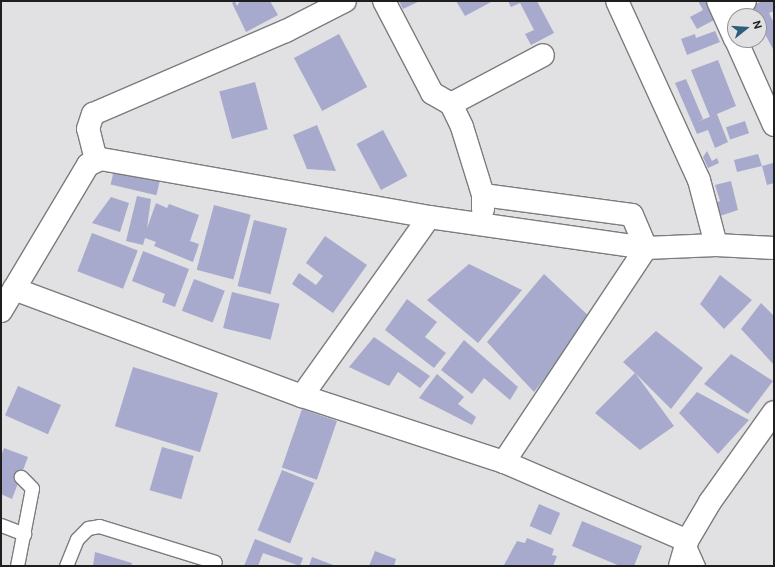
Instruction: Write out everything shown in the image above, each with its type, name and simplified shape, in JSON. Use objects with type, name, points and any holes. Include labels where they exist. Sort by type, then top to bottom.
[{"type":"street","points":[[96,160],[88,129],[93,114],[286,31],[345,1]]},
{"type":"street","points":[[384,1],[432,93],[451,104],[462,126],[483,195],[484,224]]},
{"type":"street","points":[[617,1],[647,62],[699,180],[716,245]]},
{"type":"street","points":[[727,20],[721,6],[745,1]]},
{"type":"street","points":[[739,48],[774,125]]},
{"type":"street","points":[[451,104],[543,55]]},
{"type":"street","points":[[1,311],[88,165],[96,160],[429,217],[646,248],[716,245],[774,248]]},
{"type":"street","points":[[483,195],[632,215],[646,248]]},
{"type":"street","points":[[302,396],[429,217]]},
{"type":"street","points":[[504,462],[646,248]]},
{"type":"street","points":[[14,289],[302,396],[504,462],[687,541]]},
{"type":"street","points":[[680,566],[687,541],[740,456],[774,412]]},
{"type":"lane","points":[[17,566],[32,488],[20,477]]},
{"type":"lane","points":[[1,525],[24,534]]},
{"type":"lane","points":[[66,566],[76,539],[88,528],[99,526],[215,562]]},
{"type":"lane","points":[[687,541],[698,566]]},
{"type":"building","points":[[235,1],[237,6],[240,1],[270,1],[278,15],[246,32],[232,3]]},
{"type":"building","points":[[399,1],[420,1],[403,9]]},
{"type":"building","points":[[456,1],[493,1],[465,16]]},
{"type":"building","points":[[508,1],[537,1],[554,33],[531,45],[525,34],[534,30],[520,3],[511,7]]},
{"type":"building","points":[[698,1],[706,1],[716,19],[697,29],[690,17],[703,10]]},
{"type":"building","points":[[762,1],[774,1],[774,11],[769,13],[774,23],[774,51],[767,38],[767,8],[751,7]]},
{"type":"building","points":[[715,31],[720,42],[687,55],[681,39],[695,34],[696,38]]},
{"type":"building","points":[[339,34],[367,87],[322,111],[294,58]]},
{"type":"building","points":[[718,60],[736,106],[717,114],[728,142],[715,148],[708,130],[697,134],[675,83],[686,79],[703,119],[697,122],[710,117],[691,70]]},
{"type":"building","points":[[255,82],[268,129],[232,139],[219,92]]},
{"type":"building","points":[[745,121],[749,133],[730,140],[726,127]]},
{"type":"building","points":[[317,125],[336,171],[307,169],[293,135]]},
{"type":"building","points":[[383,130],[407,176],[381,190],[357,144]]},
{"type":"building","points":[[707,151],[712,161],[717,158],[719,163],[708,168],[703,157]]},
{"type":"building","points":[[758,154],[762,166],[737,172],[734,160]]},
{"type":"building","points":[[773,163],[774,183],[767,185],[762,166]]},
{"type":"building","points":[[114,170],[160,181],[156,195],[111,185]]},
{"type":"building","points":[[731,181],[738,210],[720,216],[715,203],[720,201],[715,185]]},
{"type":"building","points":[[137,196],[151,199],[147,228],[156,203],[167,208],[169,204],[199,215],[190,241],[199,244],[193,262],[154,246],[156,242],[145,238],[143,245],[126,241]]},
{"type":"building","points":[[111,197],[129,203],[120,232],[92,223]]},
{"type":"building","points":[[214,205],[251,215],[233,280],[197,270]]},
{"type":"building","points":[[254,220],[287,228],[271,294],[238,286]]},
{"type":"building","points":[[92,233],[138,251],[123,289],[77,271]]},
{"type":"building","points":[[325,236],[367,265],[333,313],[292,284],[299,273],[316,285],[323,276],[306,263]]},
{"type":"building","points":[[143,251],[189,269],[175,307],[162,302],[165,294],[132,281]]},
{"type":"building","points":[[469,264],[522,290],[478,343],[427,300]]},
{"type":"building","points":[[544,274],[592,319],[534,392],[487,342]]},
{"type":"building","points":[[720,275],[752,300],[724,329],[700,304]]},
{"type":"building","points":[[194,279],[225,291],[213,323],[182,311]]},
{"type":"building","points":[[232,292],[280,304],[271,340],[223,328]]},
{"type":"building","points":[[407,299],[437,322],[425,337],[446,353],[434,368],[385,330]]},
{"type":"building","points":[[761,303],[774,316],[774,365],[741,329]]},
{"type":"building","points":[[656,331],[703,368],[671,409],[623,362]]},
{"type":"building","points":[[374,337],[430,376],[420,388],[398,372],[389,386],[349,367]]},
{"type":"building","points":[[464,340],[518,387],[510,400],[484,378],[472,394],[441,370]]},
{"type":"building","points":[[731,354],[773,381],[748,414],[704,384]]},
{"type":"building","points":[[133,367],[218,393],[200,452],[115,426]]},
{"type":"building","points":[[635,373],[674,426],[640,450],[595,413]]},
{"type":"building","points":[[437,374],[464,397],[458,404],[476,417],[472,425],[419,398]]},
{"type":"building","points":[[18,386],[61,405],[48,434],[5,415]]},
{"type":"building","points":[[697,392],[749,420],[718,454],[679,413]]},
{"type":"building","points":[[302,409],[337,421],[317,480],[282,468]]},
{"type":"building","points":[[162,447],[194,456],[181,499],[150,490]]},
{"type":"building","points":[[4,448],[28,457],[12,499],[1,494],[1,456]]},
{"type":"building","points":[[282,470],[314,483],[290,543],[258,530]]},
{"type":"building","points":[[539,504],[560,513],[551,535],[530,526]]},
{"type":"building","points":[[582,521],[642,546],[634,566],[620,566],[572,546]]},
{"type":"building","points":[[527,538],[554,549],[552,555],[557,556],[553,566],[504,565],[517,541],[525,543]]},
{"type":"building","points":[[255,539],[303,558],[300,566],[263,553],[258,566],[244,566]]},
{"type":"building","points":[[375,551],[396,559],[394,566],[369,566]]},
{"type":"building","points":[[95,552],[132,563],[131,566],[93,566]]},
{"type":"building","points":[[312,557],[336,566],[309,566]]}]
